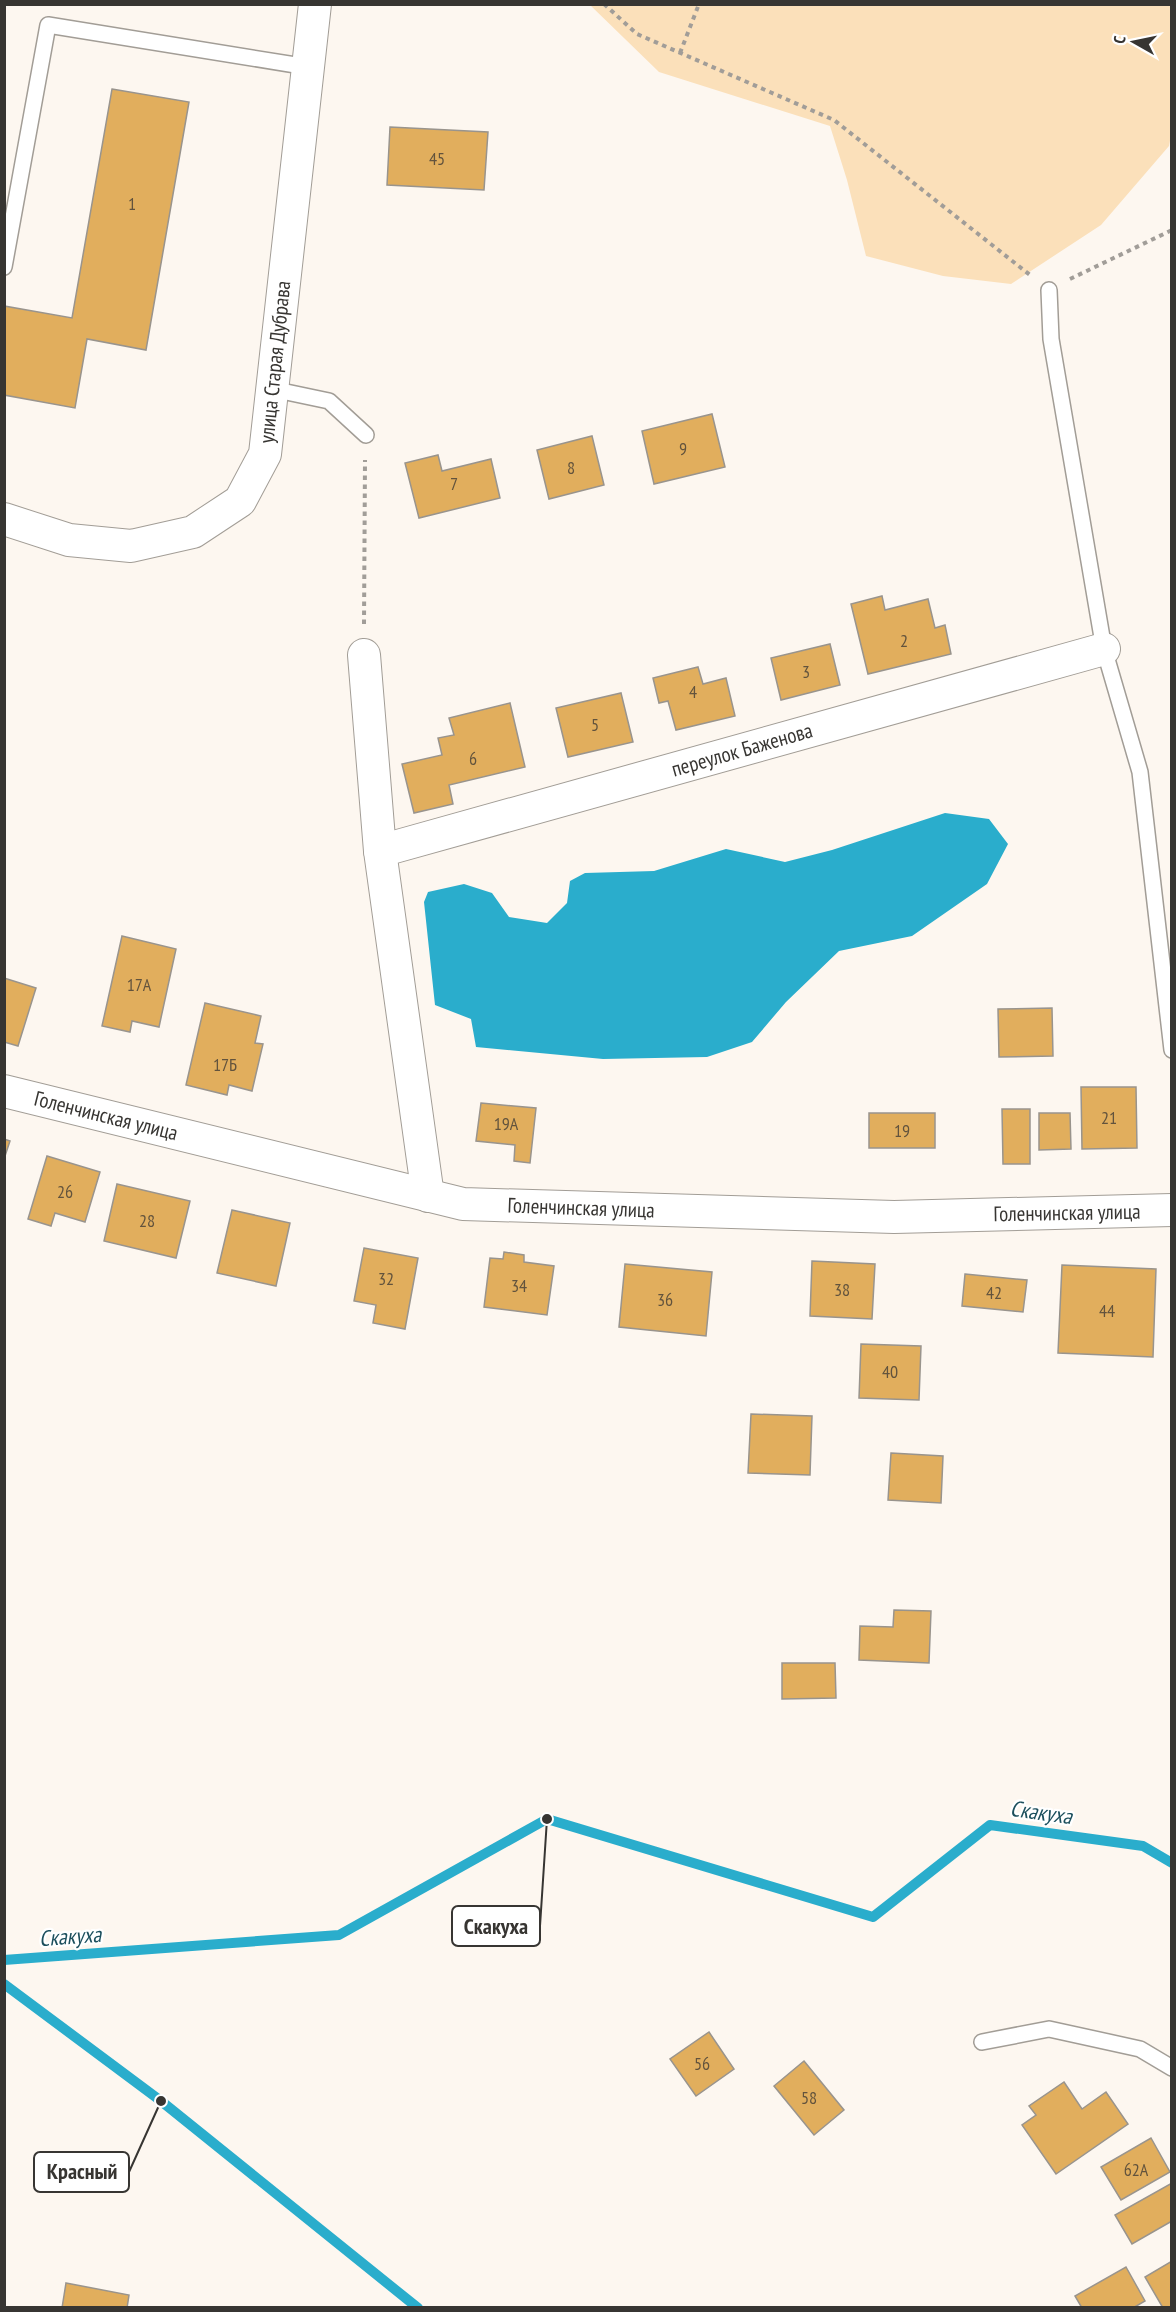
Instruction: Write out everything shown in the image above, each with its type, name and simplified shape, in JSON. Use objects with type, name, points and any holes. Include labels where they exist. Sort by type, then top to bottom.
[{"type":"street","name":"улица Старая Дубрава","points":[[4,519],[69,540],[131,546],[194,532],[240,501],[265,454],[315,4]]},
{"type":"street","name":"переулок Баженова","points":[[380,851],[1104,649]]},
{"type":"street","points":[[364,655],[380,851],[428,1196]]},
{"type":"street","name":"Голенчинская улица","points":[[4,1091],[463,1204],[894,1217],[1172,1210]]},
{"type":"lane","points":[[4,267],[48,25],[308,67]]},
{"type":"lane","points":[[1049,290],[1052,339],[1104,649],[1140,772],[1172,1050]]},
{"type":"lane","points":[[272,389],[329,401],[366,435]]},
{"type":"lane","points":[[982,2042],[1049,2030],[1140,2049],[1172,2068]]},
{"type":"path","points":[[604,4],[637,34],[834,120],[1049,290],[1172,230]]},
{"type":"path","points":[[680,53],[699,4]]},
{"type":"path","points":[[364,655],[366,435]]},
{"type":"shaded area","points":[[590,5],[1171,5],[1172,130],[1169,146],[1101,225],[1011,284],[943,276],[866,256],[847,180],[830,126],[659,72]]},
{"type":"water","points":[[945,813],[989,819],[1008,844],[987,884],[912,936],[839,951],[786,1002],[752,1042],[707,1057],[603,1059],[476,1047],[471,1019],[435,1005],[424,902],[428,892],[464,884],[492,893],[509,917],[547,923],[567,903],[570,881],[585,873],[654,871],[726,849],[785,862],[832,850]]},
{"type":"building","points":[[112,89],[189,102],[146,350],[87,339],[75,408],[4,395],[4,306],[72,318]]},
{"type":"building","points":[[390,127],[488,132],[484,190],[387,185]]},
{"type":"building","points":[[712,414],[725,467],[654,484],[642,431]]},
{"type":"building","points":[[592,436],[604,485],[549,499],[537,450]]},
{"type":"building","points":[[438,455],[442,471],[491,459],[500,498],[419,518],[405,463]]},
{"type":"building","points":[[882,596],[885,610],[928,599],[935,628],[945,625],[951,654],[868,674],[851,604]]},
{"type":"building","points":[[830,644],[840,685],[781,700],[771,658]]},
{"type":"building","points":[[698,667],[703,684],[726,678],[735,716],[676,730],[668,701],[659,703],[653,678]]},
{"type":"building","points":[[621,693],[633,742],[568,757],[556,708]]},
{"type":"building","points":[[510,703],[525,767],[449,785],[453,804],[414,813],[402,764],[442,755],[438,738],[454,735],[449,718]]},
{"type":"building","points":[[122,936],[176,949],[159,1027],[132,1021],[130,1032],[102,1026]]},
{"type":"building","points":[[4,978],[36,988],[18,1046],[4,1042]]},
{"type":"building","points":[[205,1003],[261,1016],[255,1043],[263,1044],[252,1091],[229,1085],[227,1095],[186,1085]]},
{"type":"building","points":[[1052,1008],[1053,1056],[999,1057],[998,1009]]},
{"type":"building","points":[[1081,1087],[1136,1087],[1137,1148],[1082,1149]]},
{"type":"building","points":[[481,1103],[536,1108],[530,1163],[514,1161],[515,1145],[476,1141]]},
{"type":"building","points":[[1002,1109],[1030,1109],[1030,1164],[1003,1164]]},
{"type":"building","points":[[869,1113],[935,1113],[935,1148],[869,1148]]},
{"type":"building","points":[[1039,1113],[1070,1113],[1071,1149],[1039,1150]]},
{"type":"building","points":[[4,1139],[10,1141],[4,1159]]},
{"type":"building","points":[[47,1156],[100,1172],[85,1222],[55,1213],[51,1226],[28,1219]]},
{"type":"building","points":[[117,1184],[190,1201],[176,1258],[104,1241]]},
{"type":"building","points":[[232,1210],[290,1223],[276,1286],[217,1273]]},
{"type":"building","points":[[364,1248],[418,1258],[405,1329],[373,1323],[376,1305],[354,1301]]},
{"type":"building","points":[[504,1252],[524,1255],[524,1262],[554,1266],[547,1315],[484,1307],[490,1258],[503,1259]]},
{"type":"building","points":[[812,1261],[875,1264],[872,1319],[810,1316]]},
{"type":"building","points":[[625,1264],[712,1272],[706,1336],[619,1327]]},
{"type":"building","points":[[1062,1265],[1156,1269],[1153,1357],[1058,1353]]},
{"type":"building","points":[[965,1274],[1027,1280],[1023,1312],[962,1306]]},
{"type":"building","points":[[861,1344],[921,1346],[919,1400],[859,1398]]},
{"type":"building","points":[[751,1414],[812,1416],[810,1475],[748,1473]]},
{"type":"building","points":[[891,1453],[943,1456],[941,1503],[888,1500]]},
{"type":"building","points":[[894,1610],[931,1611],[929,1663],[859,1660],[860,1626],[893,1627]]},
{"type":"building","points":[[782,1663],[835,1663],[836,1698],[782,1699]]},
{"type":"building","points":[[709,2032],[734,2069],[696,2096],[670,2059]]},
{"type":"building","points":[[804,2061],[844,2110],[814,2135],[774,2086]]},
{"type":"building","points":[[1064,2082],[1082,2109],[1106,2092],[1128,2124],[1056,2174],[1022,2125],[1036,2115],[1029,2106]]},
{"type":"building","points":[[1151,2138],[1170,2172],[1121,2200],[1101,2167]]},
{"type":"building","points":[[1172,2183],[1172,2221],[1132,2244],[1115,2215]]},
{"type":"building","points":[[1172,2261],[1172,2308],[1163,2308],[1145,2277]]},
{"type":"building","points":[[1126,2267],[1145,2301],[1133,2308],[1082,2308],[1075,2296]]},
{"type":"building","points":[[66,2283],[129,2295],[127,2308],[62,2308]]},
{"type":"waterway","name":"Скакуха","points":[[4,1960],[339,1935],[547,1819],[873,1917],[990,1825],[1143,1846],[1172,1863]]},
{"type":"waterway","points":[[4,1984],[161,2101],[418,2308]]},
{"type":"place","name":"Скакуха","points":[[547,1819]]},
{"type":"place","name":"Красный","points":[[161,2101]]}]
